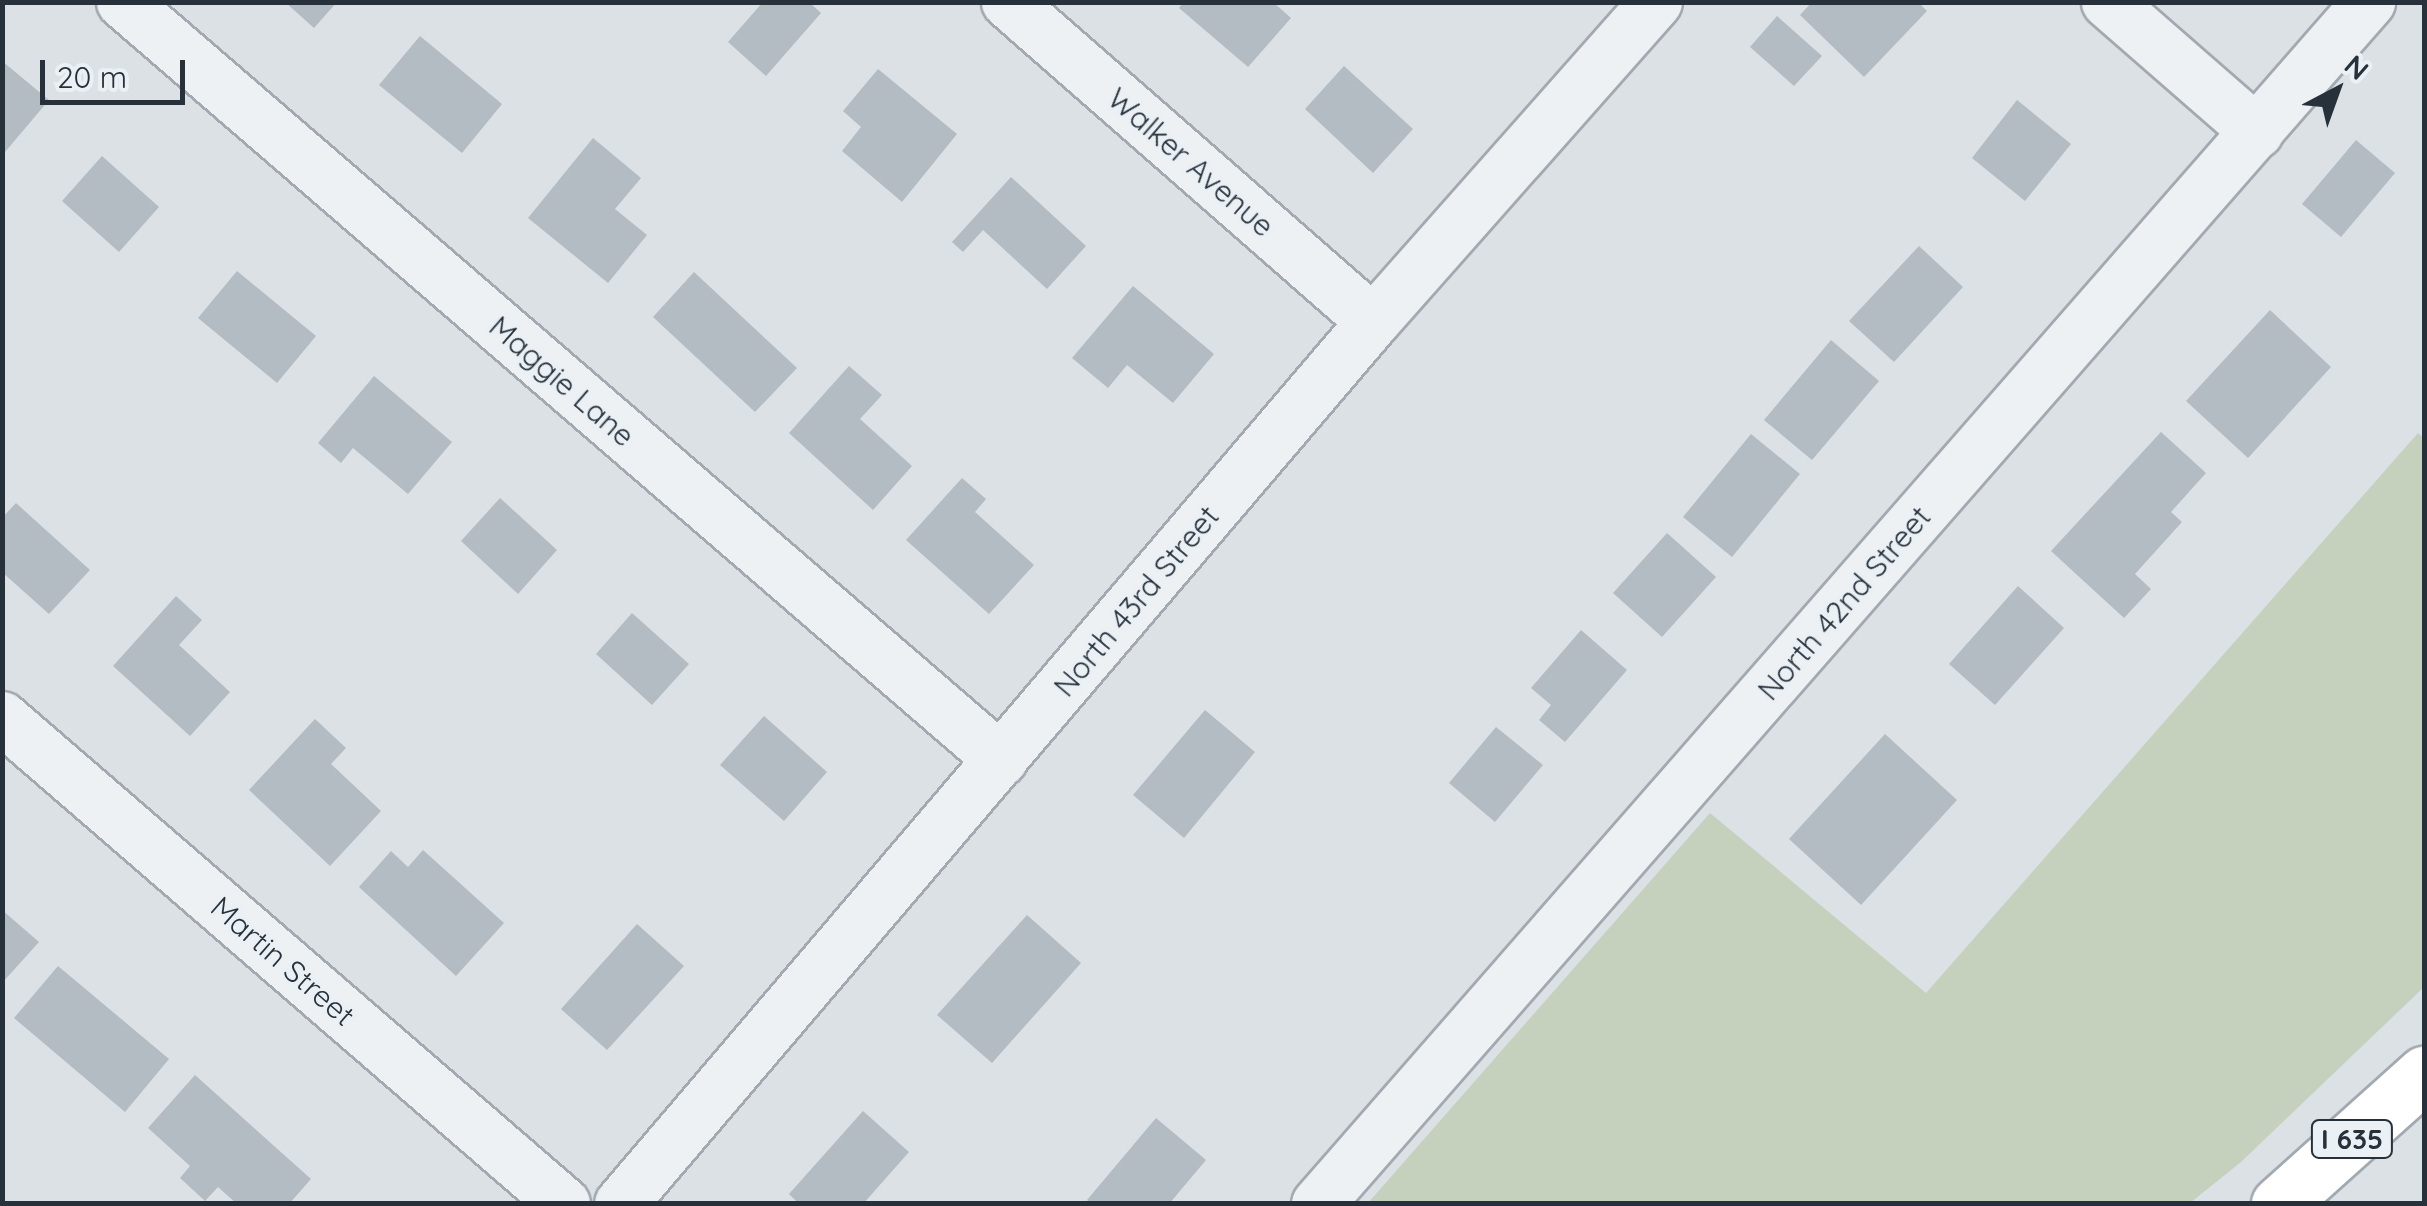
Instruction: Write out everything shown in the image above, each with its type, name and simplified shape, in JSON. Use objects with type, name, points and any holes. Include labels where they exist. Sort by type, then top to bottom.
[{"type":"highway","name":"I 635","points":[[2279,1204],[2424,1074]]},
{"type":"street","name":"Maggie Lane","points":[[123,2],[1002,760]]},
{"type":"street","name":"Walker Avenue","points":[[1008,2],[1373,322]]},
{"type":"street","name":"North 43rd Street","points":[[621,1204],[1373,322],[1656,2]]},
{"type":"street","points":[[2108,2],[2258,132]]},
{"type":"street","name":"North 42nd Street","points":[[1318,1204],[2369,2]]},
{"type":"street","name":"Martin Street","points":[[2,718],[564,1204]]},
{"type":"green space","points":[[2418,433],[2424,438],[2424,987],[2241,1162],[2190,1203],[1368,1203],[1710,813],[1926,993]]},
{"type":"building","points":[[285,2],[337,2],[314,28]]},
{"type":"building","points":[[763,2],[809,2],[821,13],[766,76],[728,42]]},
{"type":"building","points":[[1183,2],[1273,2],[1291,18],[1248,67],[1179,8]]},
{"type":"building","points":[[1812,2],[1918,2],[1927,11],[1864,77],[1800,15]]},
{"type":"building","points":[[1777,16],[1822,56],[1794,86],[1750,47]]},
{"type":"building","points":[[420,36],[502,104],[462,153],[379,85]]},
{"type":"building","points":[[2,61],[49,100],[5,152],[2,150]]},
{"type":"building","points":[[1344,66],[1413,129],[1373,173],[1305,109]]},
{"type":"building","points":[[878,69],[957,134],[902,202],[842,151],[861,127],[843,111]]},
{"type":"building","points":[[2017,100],[2071,144],[2025,201],[1972,158]]},
{"type":"building","points":[[593,138],[641,178],[615,209],[647,235],[608,283],[528,218]]},
{"type":"building","points":[[2356,140],[2395,173],[2341,237],[2302,204]]},
{"type":"building","points":[[102,156],[159,207],[119,252],[62,201]]},
{"type":"building","points":[[1011,177],[1086,246],[1047,289],[983,230],[963,252],[952,242]]},
{"type":"building","points":[[1919,246],[1963,287],[1894,362],[1849,321]]},
{"type":"building","points":[[237,271],[316,336],[277,383],[198,318]]},
{"type":"building","points":[[694,272],[797,368],[755,412],[653,317]]},
{"type":"building","points":[[1133,286],[1214,354],[1173,403],[1127,365],[1108,388],[1072,358]]},
{"type":"building","points":[[2270,310],[2331,367],[2248,458],[2186,401]]},
{"type":"building","points":[[1831,340],[1879,381],[1812,460],[1764,420]]},
{"type":"building","points":[[849,366],[882,395],[860,419],[912,466],[873,510],[789,433]]},
{"type":"building","points":[[374,376],[452,442],[408,494],[353,448],[341,463],[318,443]]},
{"type":"building","points":[[2161,432],[2206,473],[2171,512],[2182,522],[2135,574],[2151,589],[2124,618],[2051,551]]},
{"type":"building","points":[[1751,434],[1800,474],[1732,557],[1683,517]]},
{"type":"building","points":[[962,478],[986,499],[975,512],[1034,565],[989,614],[906,540]]},
{"type":"building","points":[[500,498],[557,550],[518,594],[461,541]]},
{"type":"building","points":[[16,503],[90,570],[49,614],[2,572],[2,518]]},
{"type":"building","points":[[1667,533],[1716,577],[1662,637],[1613,593]]},
{"type":"building","points":[[2018,586],[2064,628],[1995,705],[1949,664]]},
{"type":"building","points":[[176,596],[202,620],[179,645],[230,692],[190,736],[113,666]]},
{"type":"building","points":[[632,613],[689,664],[652,705],[596,654]]},
{"type":"building","points":[[1581,630],[1627,670],[1565,742],[1539,720],[1551,705],[1531,688]]},
{"type":"building","points":[[1205,710],[1255,752],[1184,838],[1133,795]]},
{"type":"building","points":[[764,716],[827,772],[784,821],[720,765]]},
{"type":"building","points":[[315,719],[346,748],[331,764],[381,811],[330,866],[249,790]]},
{"type":"building","points":[[1496,727],[1543,765],[1495,822],[1449,783]]},
{"type":"building","points":[[1885,734],[1957,800],[1861,905],[1789,839]]},
{"type":"building","points":[[423,850],[504,923],[456,976],[359,887],[391,851],[408,867]]},
{"type":"building","points":[[2,910],[39,942],[2,983]]},
{"type":"building","points":[[1027,915],[1081,963],[992,1063],[937,1015]]},
{"type":"building","points":[[637,924],[684,966],[607,1050],[561,1009]]},
{"type":"building","points":[[58,966],[169,1059],[125,1112],[14,1018]]},
{"type":"building","points":[[195,1075],[311,1179],[289,1204],[237,1204],[218,1187],[205,1201],[180,1178],[190,1166],[148,1128]]},
{"type":"building","points":[[863,1111],[909,1152],[863,1204],[799,1204],[789,1194]]},
{"type":"building","points":[[1156,1118],[1206,1160],[1169,1204],[1092,1204],[1087,1200]]}]
